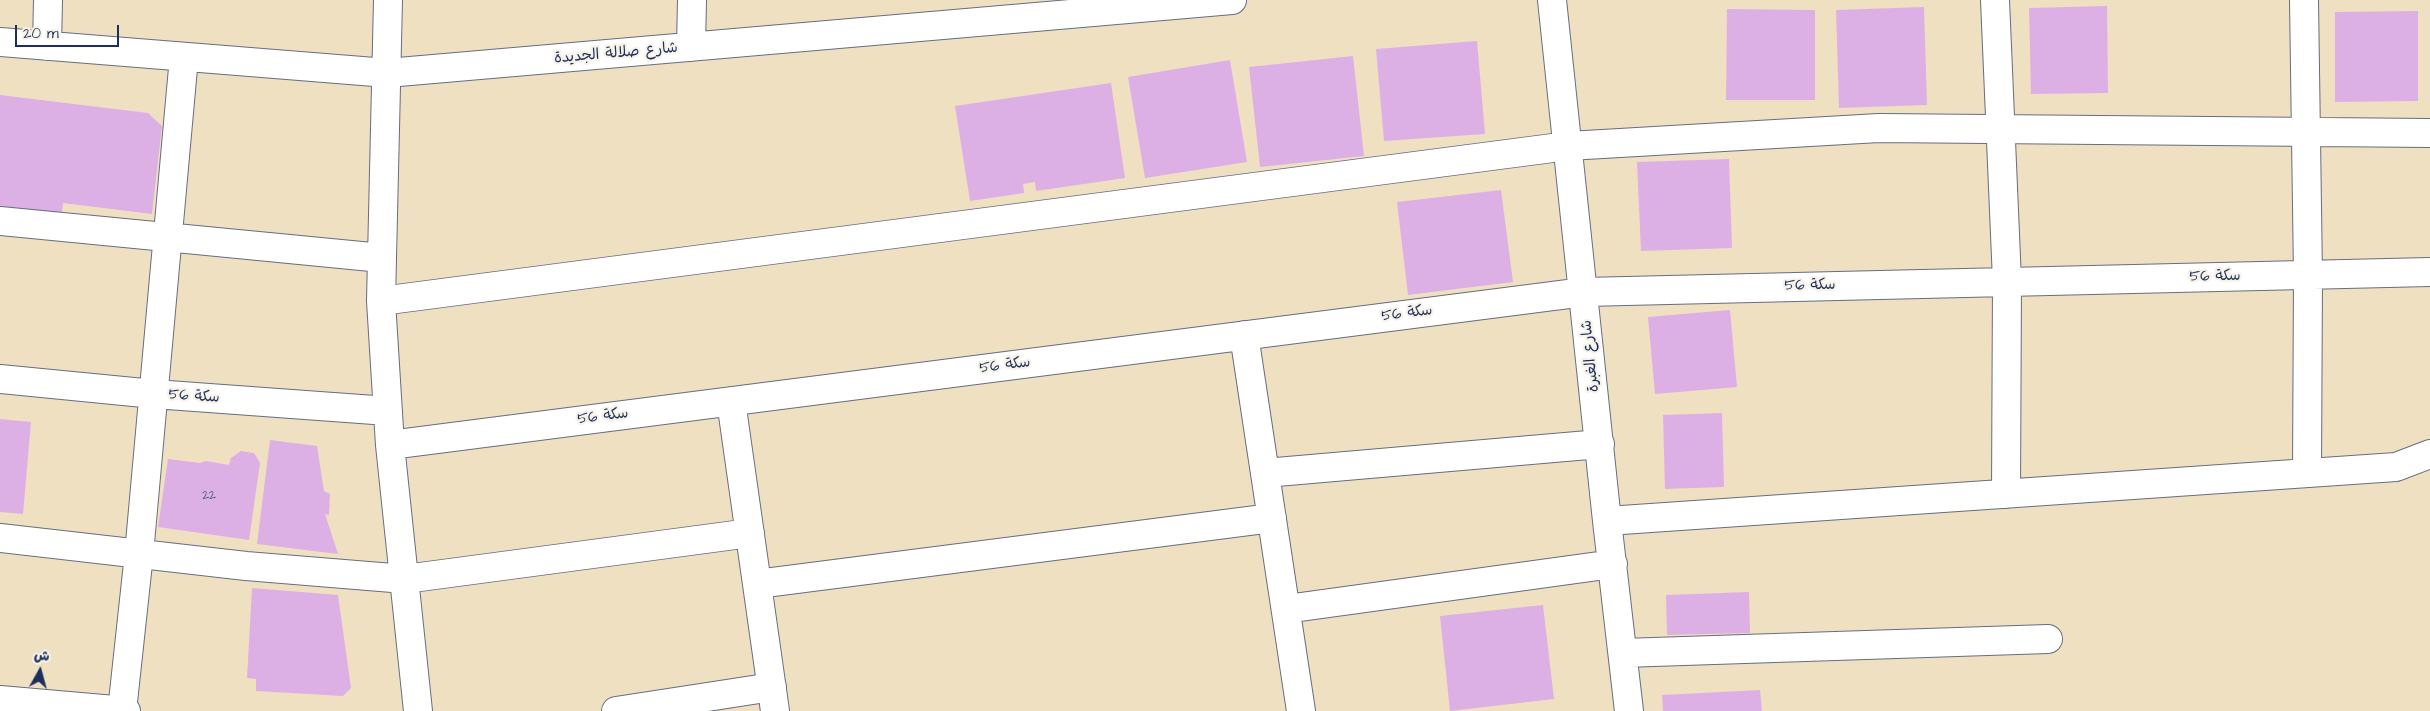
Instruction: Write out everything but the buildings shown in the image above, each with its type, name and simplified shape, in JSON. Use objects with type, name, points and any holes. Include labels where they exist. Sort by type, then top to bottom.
[{"type":"street","points":[[48,0],[48,46]]},
{"type":"street","points":[[388,0],[381,301],[390,445],[418,711]]},
{"type":"street","points":[[691,47],[692,0]]},
{"type":"street","name":"شارع صلالة الجديدة","points":[[0,42],[387,73],[691,47],[963,12],[1232,0]]},
{"type":"street","name":"شارع الغبرة","points":[[1552,0],[1629,711]]},
{"type":"street","points":[[1995,0],[2007,281],[2006,494]]},
{"type":"street","points":[[2304,0],[2308,275],[2307,472]]},
{"type":"street","points":[[122,711],[139,554],[184,57]]},
{"type":"street","points":[[381,301],[1568,146],[1879,128],[2430,133]]},
{"type":"street","points":[[0,222],[382,258]]},
{"type":"street","name":"سكة 56","points":[[390,445],[1584,292],[2430,272]]},
{"type":"street","points":[[1244,335],[1301,711]]},
{"type":"street","name":"سكة 56","points":[[0,379],[154,394],[388,411]]},
{"type":"street","points":[[616,711],[774,699],[731,401]]},
{"type":"street","points":[[1265,472],[1600,444]]},
{"type":"street","points":[[1607,521],[2396,467],[2430,454]]},
{"type":"street","points":[[757,584],[1272,518]]},
{"type":"street","points":[[0,538],[139,554],[405,580],[750,533]]},
{"type":"street","points":[[1286,609],[1613,564]]},
{"type":"street","points":[[1623,653],[2048,640]]},
{"type":"street","points":[[0,700],[126,711]]}]
